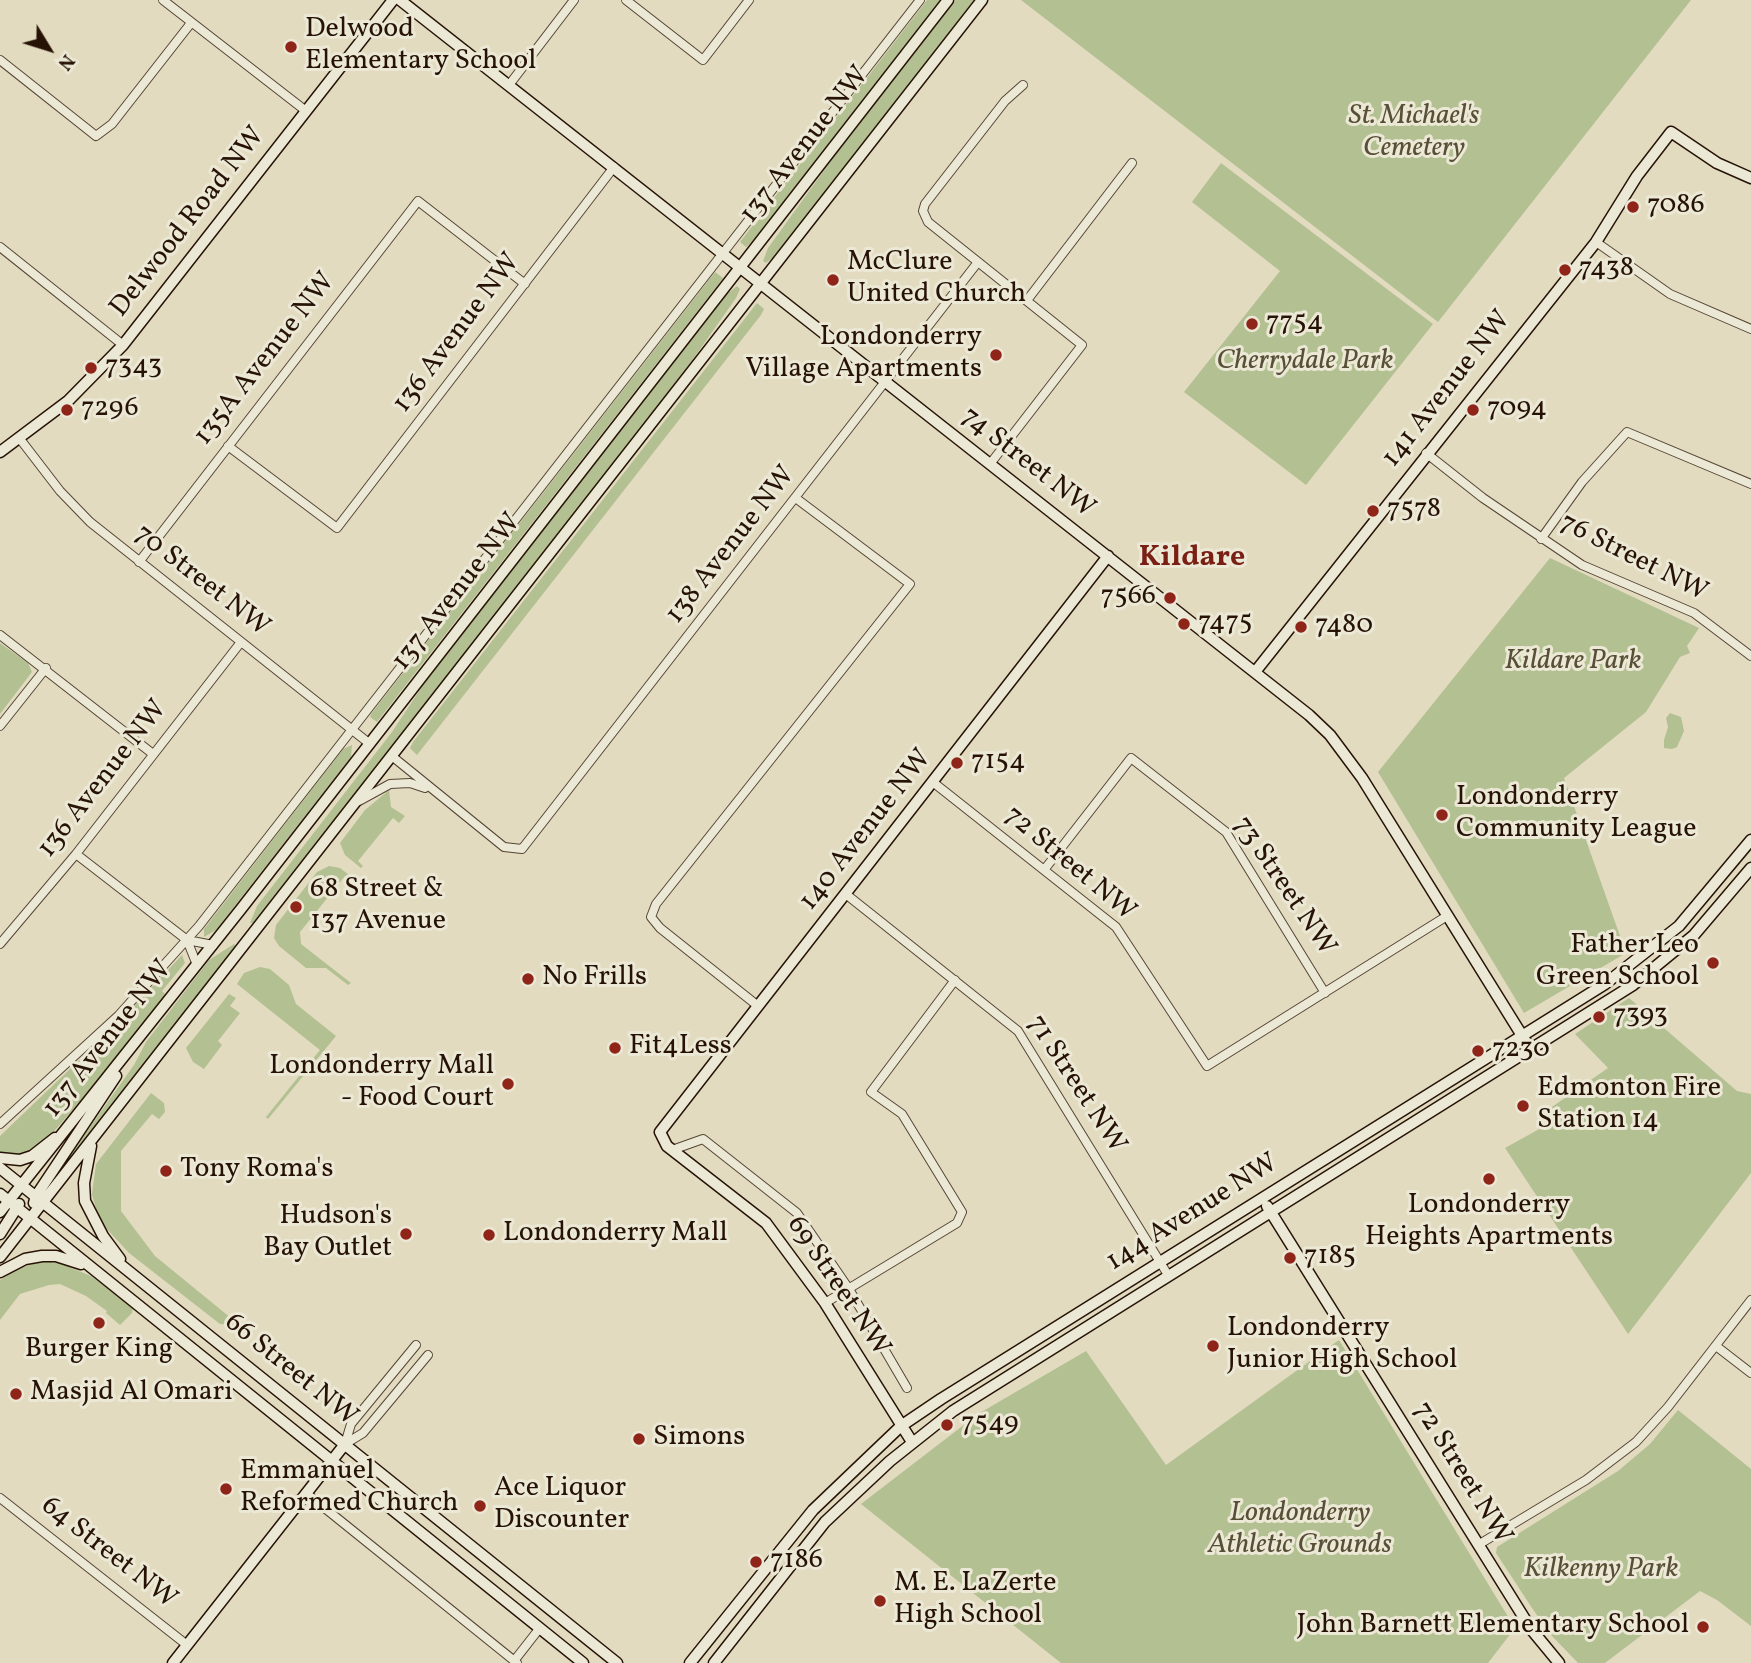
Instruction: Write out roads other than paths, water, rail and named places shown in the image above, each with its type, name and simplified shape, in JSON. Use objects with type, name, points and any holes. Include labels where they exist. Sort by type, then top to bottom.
[{"type":"street","points":[[163,0],[306,111]]},
{"type":"street","name":"Delwood Road NW","points":[[0,452],[68,401],[123,345],[393,0]]},
{"type":"street","name":"74 Street NW","points":[[400,0],[1309,715],[1347,755],[1531,1050]]},
{"type":"street","points":[[509,85],[574,0]]},
{"type":"street","points":[[626,0],[703,60],[749,0]]},
{"type":"street","name":"137 Avenue NW","points":[[0,1124],[118,1016],[187,940],[920,0]]},
{"type":"street","name":"137 Avenue NW","points":[[0,1212],[213,945],[948,0]]},
{"type":"street","name":"137 Avenue NW","points":[[40,1199],[91,1144],[982,0]]},
{"type":"street","points":[[0,60],[96,136],[112,124],[191,23]]},
{"type":"street","points":[[990,464],[1082,345],[924,217],[925,204],[1005,101],[1023,85]]},
{"type":"street","name":"141 Avenue NW","points":[[1255,672],[1596,242],[1637,176],[1671,132],[1717,163],[1751,178]]},
{"type":"street","points":[[1028,299],[1132,163]]},
{"type":"street","name":"136 Avenue NW","points":[[228,446],[337,528],[614,167]]},
{"type":"street","name":"135A Avenue NW","points":[[139,562],[418,201],[525,284]]},
{"type":"street","points":[[1596,242],[1670,295],[1751,329]]},
{"type":"street","points":[[0,247],[123,345]]},
{"type":"street","name":"138 Avenue NW","points":[[431,790],[504,848],[522,849],[797,499],[978,262]]},
{"type":"street","points":[[1541,539],[1583,482],[1627,432],[1751,484]]},
{"type":"street","name":"70 Street NW","points":[[20,439],[73,507],[370,744]]},
{"type":"street","name":"76 Street NW","points":[[1426,453],[1541,539],[1582,565],[1694,613],[1751,656]]},
{"type":"street","points":[[758,1006],[660,928],[651,917],[656,904],[910,584],[797,499]]},
{"type":"street","name":"140 Avenue NW","points":[[660,1132],[847,895],[1108,556]]},
{"type":"street","points":[[0,635],[46,668],[153,754]]},
{"type":"street","name":"136 Avenue NW","points":[[0,944],[76,853],[240,642]]},
{"type":"street","points":[[0,726],[46,668]]},
{"type":"street","points":[[393,757],[431,790]]},
{"type":"street","name":"73 Street NW","points":[[1044,870],[1131,758],[1226,832],[1325,993]]},
{"type":"street","name":"137 Avenue NW","points":[[357,803],[390,784],[410,783],[431,790]]},
{"type":"street","name":"72 Street NW","points":[[934,783],[1116,927],[1207,1066],[1325,993]]},
{"type":"street","name":"144 Avenue NW","points":[[690,1663],[813,1510],[901,1426],[1522,1036],[1644,956],[1679,926],[1751,840]]},
{"type":"street","points":[[76,853],[187,940],[213,945]]},
{"type":"street","name":"144 Avenue NW","points":[[714,1663],[825,1522],[912,1443],[953,1411],[1610,1000],[1672,956],[1720,908],[1751,867]]},
{"type":"street","name":"71 Street NW","points":[[847,895],[1018,1031],[1168,1275]]},
{"type":"street","points":[[1325,993],[1447,916]]},
{"type":"street","points":[[187,940],[197,965]]},
{"type":"street","points":[[825,1303],[957,1223],[962,1212],[902,1114],[871,1092],[955,980]]},
{"type":"street","points":[[0,1257],[31,1220],[40,1199],[135,1043]]},
{"type":"street","points":[[0,1158],[15,1161],[32,1156],[68,1128]]},
{"type":"street","name":"69 Street NW","points":[[660,1132],[672,1150],[766,1223],[825,1303],[912,1443]]},
{"type":"street","name":"69 Street NW","points":[[672,1150],[703,1139],[797,1213],[849,1289],[907,1388]]},
{"type":"street","points":[[91,1144],[84,1183],[85,1201],[103,1236],[131,1272]]},
{"type":"street","name":"66 Street NW","points":[[0,1168],[617,1663]]},
{"type":"street","name":"72 Street NW","points":[[1262,1197],[1531,1629],[1559,1663]]},
{"type":"street","points":[[0,1234],[9,1202]]},
{"type":"street","name":"66 Street NW","points":[[9,1202],[583,1663]]},
{"type":"street","points":[[0,1272],[25,1259],[42,1256],[56,1256],[93,1269]]},
{"type":"street","points":[[1478,1545],[1586,1480],[1628,1448],[1655,1422],[1751,1300]]},
{"type":"street","points":[[345,1444],[351,1424],[416,1345]]},
{"type":"street","points":[[1716,1346],[1751,1373]]},
{"type":"street","points":[[173,1663],[345,1444],[363,1433],[428,1355]]},
{"type":"street","points":[[306,1493],[516,1662],[539,1629]]},
{"type":"street","name":"64 Street NW","points":[[0,1498],[187,1645]]},
{"type":"place","name":"Delwood Elementary School","points":[[291,47]]},
{"type":"place","name":"7086","points":[[1633,207]]},
{"type":"place","name":"7438","points":[[1565,270]]},
{"type":"place","name":"McClure United Church","points":[[833,280]]},
{"type":"place","name":"7754","points":[[1252,324]]},
{"type":"place","name":"Londonderry Village Apartments","points":[[996,355]]},
{"type":"place","name":"7343","points":[[91,368]]},
{"type":"place","name":"7296","points":[[67,410]]},
{"type":"place","name":"7094","points":[[1473,410]]},
{"type":"place","name":"7578","points":[[1373,511]]},
{"type":"place","name":"7566","points":[[1170,598]]},
{"type":"place","name":"7475","points":[[1184,624]]},
{"type":"place","name":"7480","points":[[1301,627]]},
{"type":"place","name":"7154","points":[[957,763]]},
{"type":"place","name":"Londonderry Community League","points":[[1442,815]]},
{"type":"place","name":"68 Street & 137 Avenue","points":[[296,907]]},
{"type":"place","name":"Father Leo Green School","points":[[1713,963]]},
{"type":"place","name":"No Frills","points":[[528,979]]},
{"type":"place","name":"7393","points":[[1599,1017]]},
{"type":"place","name":"Fit4Less","points":[[615,1048]]},
{"type":"place","name":"7230","points":[[1478,1051]]},
{"type":"place","name":"Londonderry Mall - Food Court","points":[[508,1084]]},
{"type":"place","name":"Edmonton Fire Station 14","points":[[1523,1106]]},
{"type":"place","name":"Tony Roma's","points":[[166,1171]]},
{"type":"place","name":"Londonderry Heights Apartments","points":[[1489,1179]]},
{"type":"place","name":"Hudson's Bay Outlet","points":[[406,1234]]},
{"type":"place","name":"Londonderry Mall","points":[[489,1235]]},
{"type":"place","name":"7185","points":[[1290,1258]]},
{"type":"place","name":"Burger King","points":[[99,1323]]},
{"type":"place","name":"Londonderry Junior High School","points":[[1213,1346]]},
{"type":"place","name":"Masjid Al Omari","points":[[16,1394]]},
{"type":"place","name":"7549","points":[[947,1425]]},
{"type":"place","name":"Simons","points":[[639,1439]]},
{"type":"place","name":"Emmanuel Reformed Church","points":[[226,1489]]},
{"type":"place","name":"Ace Liquor Discounter","points":[[480,1506]]},
{"type":"place","name":"7186","points":[[756,1562]]},
{"type":"place","name":"M. E. LaZerte High School","points":[[880,1601]]},
{"type":"place","name":"John Barnett Elementary School","points":[[1703,1627]]},
{"type":"district","name":"Kildare","points":[[1192,559]]},
{"type":"park label","name":"St. Michael's Cemetery","points":[[1414,134]]},
{"type":"park label","name":"Cherrydale Park","points":[[1305,363]]},
{"type":"park label","name":"Kildare Park","points":[[1573,663]]},
{"type":"park label","name":"Londonderry Athletic Grounds","points":[[1300,1531]]},
{"type":"park label","name":"Kilkenny Park","points":[[1601,1571]]}]
